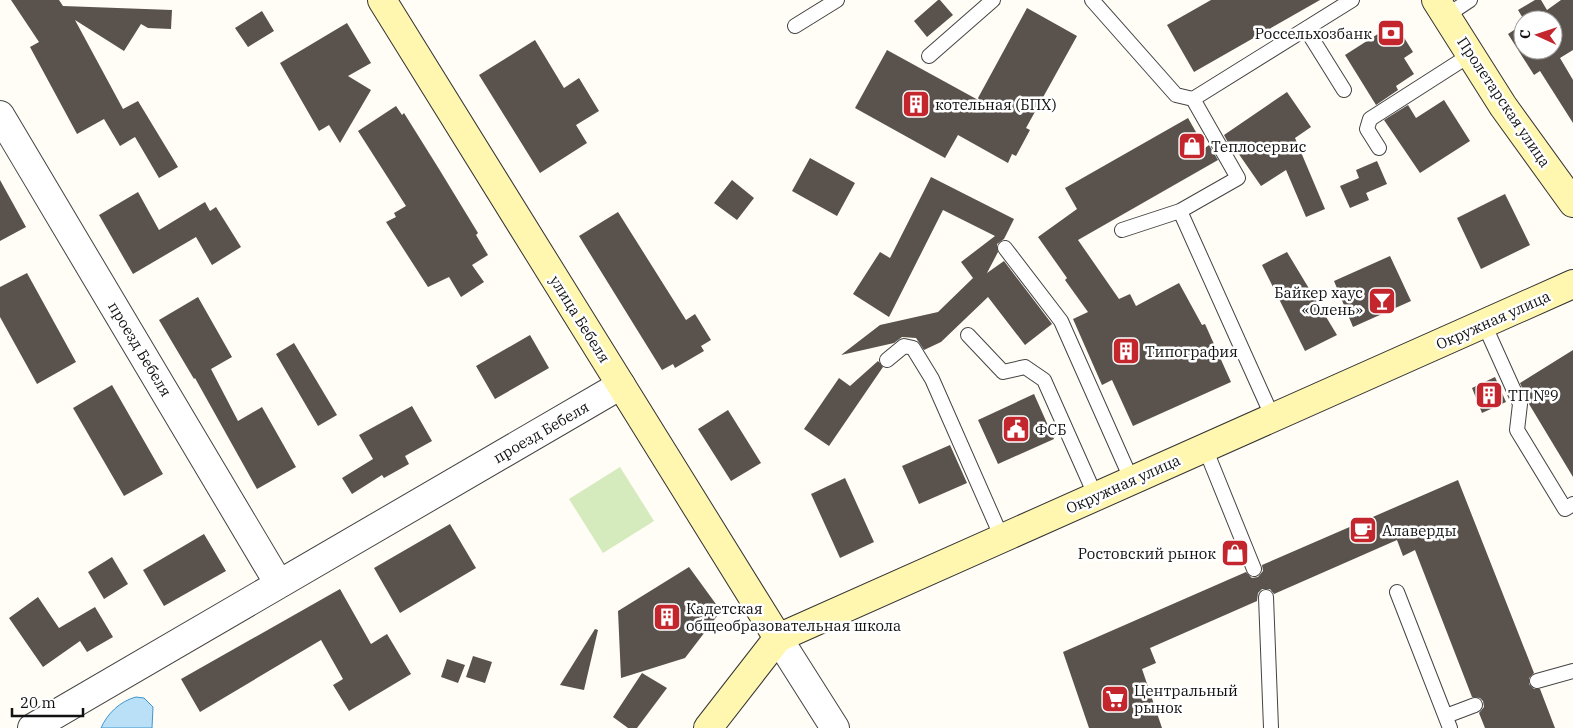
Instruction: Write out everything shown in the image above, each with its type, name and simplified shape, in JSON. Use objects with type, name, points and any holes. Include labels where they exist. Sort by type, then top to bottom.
[{"type":"main road","name":"улица Бебеля","points":[[382,0],[778,638]]},
{"type":"main road","name":"Пролетарская улица","points":[[1441,8],[1503,106],[1573,203]]},
{"type":"main road","name":"Окружная улица","points":[[708,728],[778,638],[1573,284]]},
{"type":"street","name":"проезд Бебеля","points":[[0,115],[279,584]]},
{"type":"street","name":"проезд Бебеля","points":[[32,728],[621,385]]},
{"type":"street","points":[[778,638],[835,728]]},
{"type":"lane","points":[[795,26],[837,0]]},
{"type":"lane","points":[[929,56],[993,0]]},
{"type":"lane","points":[[1092,0],[1176,95],[1193,99],[1352,0]]},
{"type":"lane","points":[[1441,8],[1470,0]]},
{"type":"lane","points":[[1306,28],[1344,90]]},
{"type":"lane","points":[[1379,148],[1367,129],[1370,118],[1470,54]]},
{"type":"lane","points":[[1122,230],[1180,210],[1238,178],[1193,99]]},
{"type":"lane","points":[[1180,210],[1273,418]]},
{"type":"lane","points":[[1005,248],[1061,321],[1132,481]]},
{"type":"lane","points":[[1484,324],[1520,404],[1517,430],[1565,509],[1573,504]]},
{"type":"lane","points":[[968,335],[1003,372],[1025,367],[1044,380],[1096,497]]},
{"type":"lane","points":[[887,360],[904,346],[913,348],[932,379],[1002,538]]},
{"type":"lane","points":[[1205,448],[1254,569]]},
{"type":"lane","points":[[1397,592],[1448,722],[1476,705]]},
{"type":"lane","points":[[1266,598],[1271,728]]},
{"type":"lane","points":[[1537,681],[1573,671]]},
{"type":"green space","points":[[620,467],[654,521],[603,553],[569,499]]},
{"type":"water","points":[[136,697],[144,698],[153,707],[152,728],[101,728],[115,709]]},
{"type":"building","points":[[11,0],[59,0],[63,6],[172,10],[171,29],[148,28],[141,24],[124,51],[75,20],[123,109],[138,101],[178,167],[159,178],[135,137],[120,146],[104,119],[77,134],[30,47],[39,42]]},
{"type":"building","points":[[938,0],[953,15],[927,37],[914,21]]},
{"type":"building","points":[[1211,0],[1320,0],[1194,72],[1167,25]]},
{"type":"building","points":[[1535,0],[1541,0],[1547,10],[1518,10]]},
{"type":"building","points":[[1561,0],[1573,0],[1573,50],[1563,56],[1563,10],[1547,10]]},
{"type":"building","points":[[1027,8],[1077,36],[1026,128],[1030,130],[1016,156],[1012,154],[1008,163],[958,135],[945,158],[855,108],[887,50],[980,101],[978,98]]},
{"type":"building","points":[[262,11],[274,31],[248,47],[235,28]]},
{"type":"building","points":[[347,23],[371,63],[348,76],[371,90],[340,143],[329,125],[319,131],[280,63]]},
{"type":"building","points":[[1395,23],[1413,52],[1404,58],[1414,74],[1396,86],[1398,90],[1376,105],[1345,55]]},
{"type":"building","points":[[1513,31],[1513,42],[1508,34]]},
{"type":"building","points":[[535,40],[564,88],[579,78],[599,111],[576,125],[587,143],[540,173],[479,75]]},
{"type":"building","points":[[1524,60],[1561,60],[1573,80],[1573,123],[1540,71],[1534,75]]},
{"type":"building","points":[[1287,92],[1311,127],[1295,138],[1325,209],[1306,217],[1286,170],[1261,186],[1236,150],[1233,152],[1224,135]]},
{"type":"building","points":[[1444,100],[1470,141],[1420,173],[1384,120],[1408,105],[1416,118]]},
{"type":"building","points":[[396,106],[402,115],[404,113],[439,169],[478,233],[476,235],[488,255],[472,265],[484,282],[461,297],[449,277],[428,287],[386,222],[396,217],[394,213],[406,206],[358,131]]},
{"type":"building","points":[[1188,118],[1205,148],[1209,145],[1218,160],[1078,240],[1119,299],[1130,294],[1136,306],[1179,283],[1202,325],[1205,324],[1231,382],[1133,426],[1112,380],[1102,385],[1073,319],[1088,312],[1038,237],[1077,209],[1065,188]]},
{"type":"building","points":[[810,158],[855,183],[837,216],[792,191]]},
{"type":"building","points":[[1377,161],[1387,184],[1366,193],[1369,200],[1350,208],[1340,186],[1359,178],[1356,170]]},
{"type":"building","points":[[931,177],[1014,219],[1004,239],[997,244],[998,252],[987,273],[1004,261],[1052,324],[1025,345],[988,297],[941,342],[924,350],[916,338],[902,337],[894,343],[841,355],[880,325],[938,312],[973,278],[961,262],[995,236],[943,210],[889,317],[853,294],[880,252],[890,258]]},
{"type":"building","points":[[0,180],[26,227],[0,241]]},
{"type":"building","points":[[732,180],[754,198],[737,220],[714,203]]},
{"type":"building","points":[[138,192],[159,230],[205,202],[210,211],[216,207],[241,247],[212,265],[196,237],[133,274],[99,215]]},
{"type":"building","points":[[1505,194],[1530,245],[1481,269],[1457,218]]},
{"type":"building","points":[[618,212],[686,320],[695,314],[711,340],[701,346],[704,351],[675,368],[673,364],[662,370],[579,236]]},
{"type":"building","points":[[1287,252],[1337,335],[1305,351],[1262,265]]},
{"type":"building","points":[[1390,256],[1411,301],[1353,327],[1334,281]]},
{"type":"building","points":[[27,273],[76,362],[37,384],[0,317],[0,287]]},
{"type":"building","points":[[198,297],[232,357],[211,369],[238,421],[262,407],[296,467],[257,489],[195,378],[159,320]]},
{"type":"building","points":[[530,335],[549,368],[495,399],[476,366]]},
{"type":"building","points":[[294,343],[337,415],[318,426],[276,354]]},
{"type":"building","points":[[1573,350],[1573,477],[1529,404],[1520,383]]},
{"type":"building","points":[[878,361],[883,367],[829,446],[804,429],[839,378],[850,386]]},
{"type":"building","name":"ТП №9","points":[[1495,377],[1506,402],[1482,413],[1472,388]]},
{"type":"building","points":[[112,385],[163,474],[124,496],[73,408]]},
{"type":"building","name":"ФСБ","points":[[1034,394],[1054,439],[998,464],[978,420]]},
{"type":"building","points":[[412,406],[432,441],[405,456],[409,464],[384,478],[382,475],[352,494],[342,478],[373,459],[359,435]]},
{"type":"building","points":[[728,410],[761,463],[731,481],[698,429]]},
{"type":"building","points":[[950,445],[967,483],[919,504],[902,466]]},
{"type":"building","points":[[845,478],[874,542],[840,558],[811,494]]},
{"type":"building","points":[[1458,480],[1534,673],[1529,678],[1529,684],[1534,689],[1540,689],[1555,728],[1485,728],[1479,713],[1484,707],[1483,701],[1480,698],[1472,697],[1415,550],[1403,556],[1397,540],[1274,594],[1270,589],[1262,589],[1258,593],[1257,601],[1150,648],[1156,663],[1142,669],[1162,728],[1089,728],[1063,652],[1246,572],[1252,578],[1258,577],[1263,571],[1262,565]]},
{"type":"building","points":[[450,524],[476,568],[400,613],[374,568]]},
{"type":"building","points":[[204,534],[226,571],[164,606],[143,570]]},
{"type":"building","points":[[112,557],[128,584],[104,599],[88,572]]},
{"type":"building","name":"Кадетская общеобразовательная школа","points":[[689,567],[721,611],[685,658],[621,678],[618,611]]},
{"type":"building","points":[[340,589],[371,644],[387,634],[411,674],[349,711],[333,685],[343,679],[321,640],[200,712],[181,679]]},
{"type":"building","points":[[38,597],[59,628],[95,607],[113,637],[87,652],[80,641],[43,667],[9,618]]},
{"type":"building","points":[[595,629],[598,630],[584,690],[560,685]]},
{"type":"building","points":[[473,656],[492,662],[485,683],[466,677]]},
{"type":"building","points":[[447,659],[465,665],[458,683],[441,677]]},
{"type":"building","points":[[642,673],[667,688],[637,728],[628,728],[613,717]]},
{"type":"place","name":"Россельхозбанк","points":[[1391,33]]},
{"type":"place","name":"котельная (БПХ)","points":[[916,104]]},
{"type":"place","name":"Теплосервис","points":[[1192,146]]},
{"type":"place","name":"Байкер хаус «Олень»","points":[[1382,301]]},
{"type":"place","name":"Типография","points":[[1126,351]]},
{"type":"place","name":"ТП №9","points":[[1489,395]]},
{"type":"place","name":"ФСБ","points":[[1016,429]]},
{"type":"place","name":"Алаверды","points":[[1363,530]]},
{"type":"place","name":"Ростовский рынок","points":[[1235,553]]},
{"type":"place","name":"Кадетская общеобразовательная школа","points":[[667,617]]},
{"type":"place","name":"Центральный рынок","points":[[1115,699]]}]
